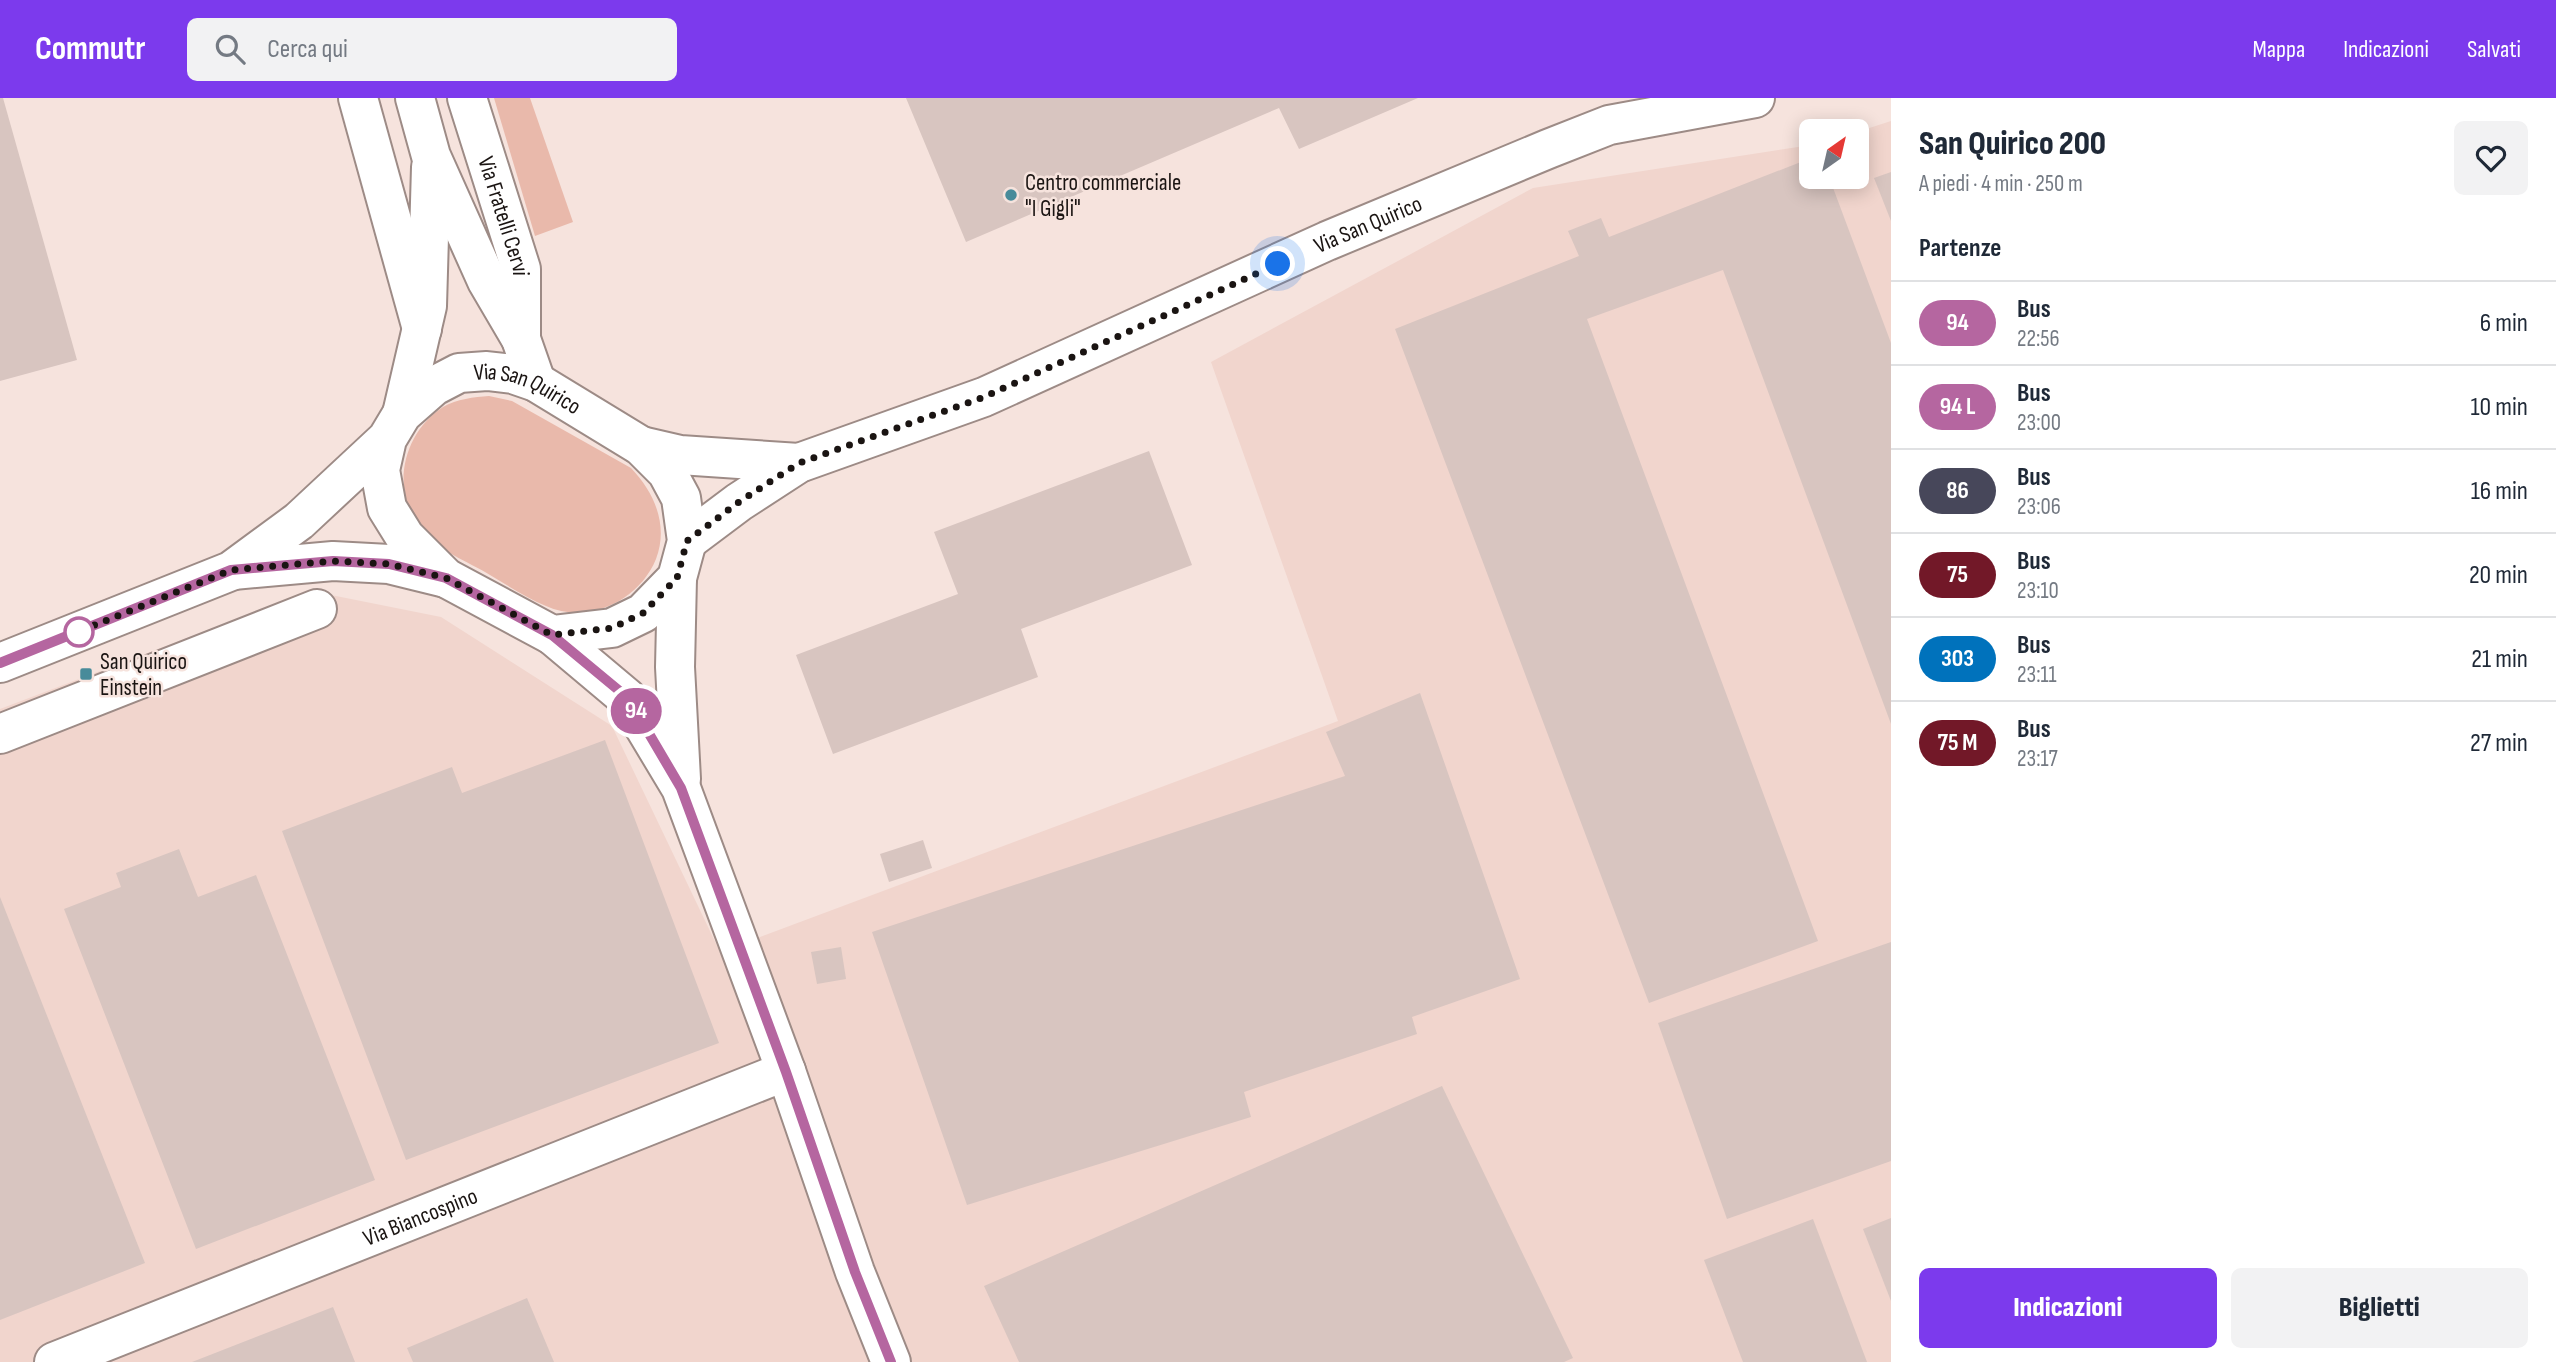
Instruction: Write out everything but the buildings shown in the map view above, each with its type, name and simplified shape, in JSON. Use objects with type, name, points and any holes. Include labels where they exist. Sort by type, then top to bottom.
[{"type":"street","name":"Via Fratelli Cervi","points":[[358,98],[422,331]]},
{"type":"street","name":"Via Fratelli Cervi","points":[[415,98],[431,156],[487,281],[521,339],[536,382]]},
{"type":"street","name":"Via Fratelli Cervi","points":[[467,98],[521,269],[521,339]]},
{"type":"street","name":"Via San Quirico","points":[[687,541],[739,502],[799,463],[984,397],[1327,241],[1609,125],[1755,98]]},
{"type":"street","name":"Via Fratelli Cervi","points":[[394,426],[427,306],[431,156]]},
{"type":"street","name":"Via San Quirico","points":[[0,663],[231,570],[299,521],[434,386],[459,373],[486,371],[513,374],[536,382],[641,446],[667,472],[681,498],[687,541],[677,578],[643,613],[612,628],[552,635],[446,578],[389,564],[333,561],[231,570]]},
{"type":"street","name":"Via San Quirico","points":[[394,426],[380,470],[387,508],[405,537],[446,578]]},
{"type":"street","name":"Via San Quirico","points":[[641,446],[680,455],[799,463]]},
{"type":"street","points":[[677,578],[675,667],[681,788]]},
{"type":"street","points":[[0,734],[317,609]]},
{"type":"street","points":[[552,635],[628,698],[681,788],[786,1072],[855,1272],[891,1362]]},
{"type":"street","name":"Via Biancospino","points":[[54,1362],[786,1072]]},
{"type":"shaded area","points":[[494,98],[530,98],[573,222],[535,236]]},
{"type":"shaded area","points":[[1891,121],[1891,1362],[0,1362],[0,709],[311,591],[441,617],[612,726],[720,952],[1338,721],[1211,362],[1533,188],[1799,147],[1799,189],[1869,189],[1869,128]]},
{"type":"shaded area","points":[[489,396],[512,401],[631,468],[639,477],[657,510],[660,546],[648,574],[638,587],[625,597],[595,611],[579,613],[546,606],[450,553],[420,528],[405,496],[405,463],[410,446],[429,418],[443,407],[460,400]]},
{"type":"bus line","name":"94","points":[[0,663],[231,570],[333,561],[389,564],[446,578],[552,635],[628,698],[681,788],[786,1072],[855,1272],[891,1362]]},
{"type":"place","name":"Centro commerciale \"I Gigli\"","points":[[1011,195]]},
{"type":"place","name":"San Quirico Einstein","points":[[86,674]]},
{"type":"route","points":[[79,632],[75,633],[231,570],[333,561],[389,564],[446,578],[552,635],[612,628],[643,613],[677,578],[687,541],[739,502],[799,463],[984,397],[1278,264]]}]
